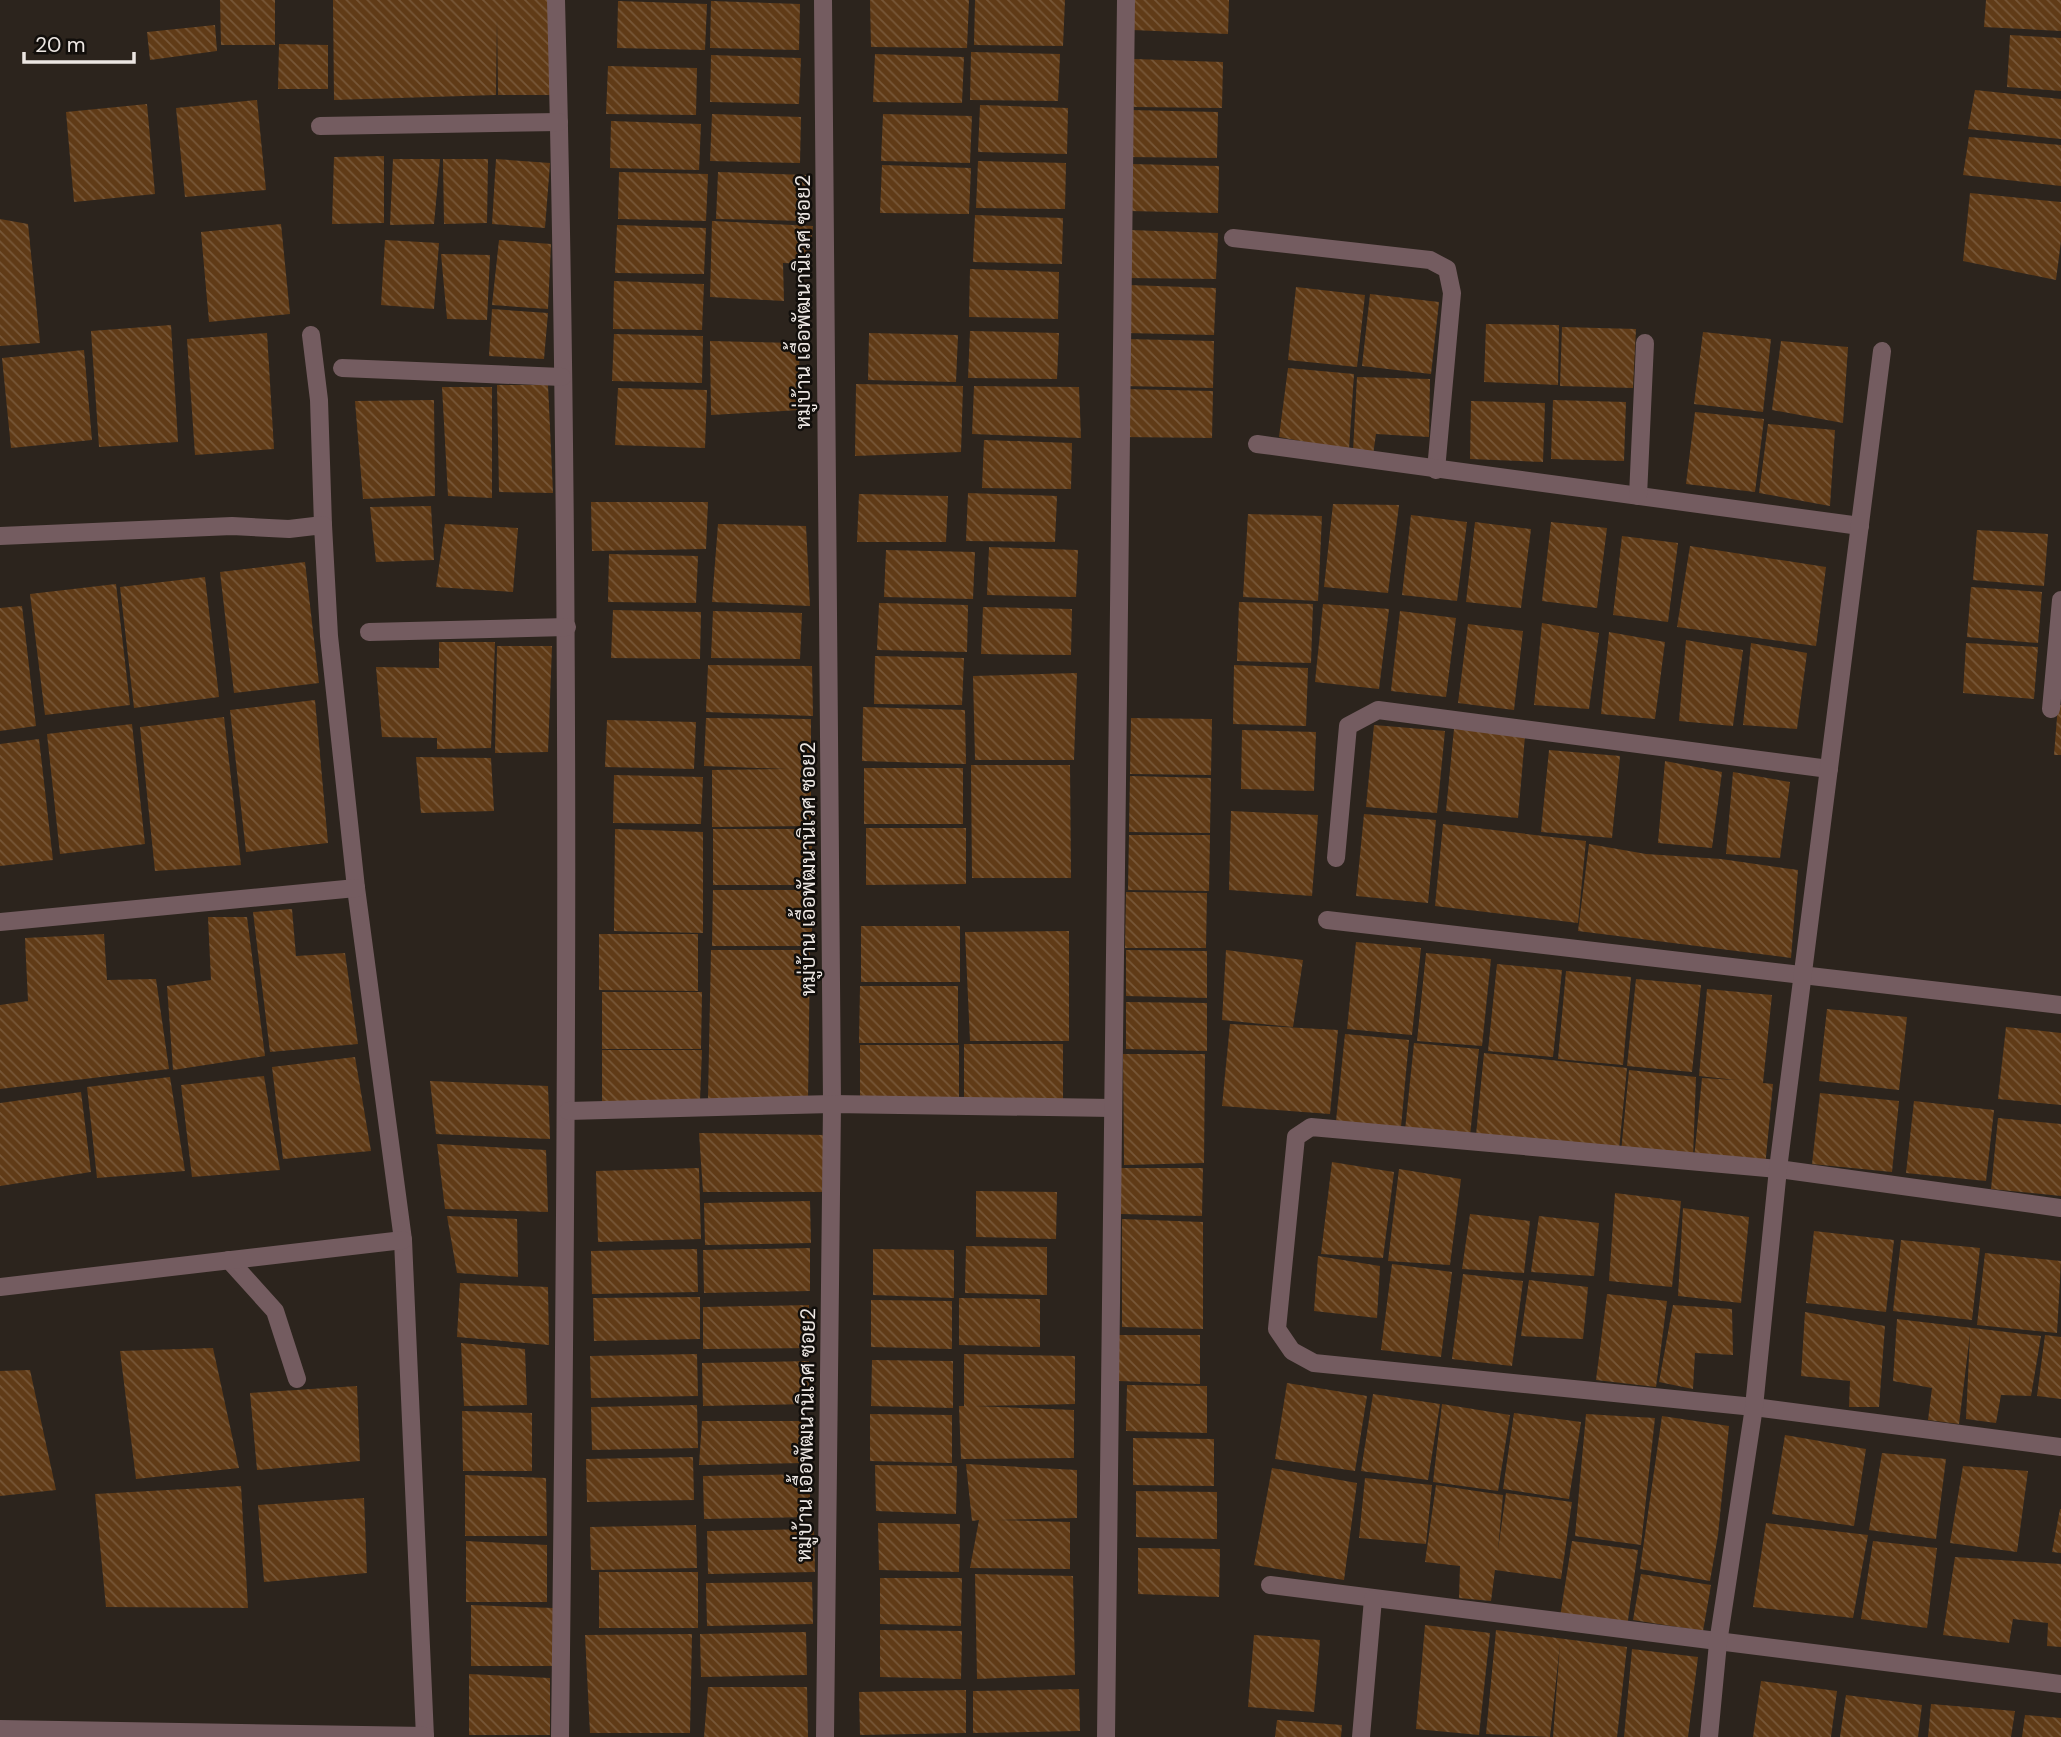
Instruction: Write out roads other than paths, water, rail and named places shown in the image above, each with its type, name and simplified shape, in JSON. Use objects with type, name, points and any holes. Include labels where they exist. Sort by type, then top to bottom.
[{"type":"street","points":[[556,0],[567,627],[568,1111],[560,1737]]},
{"type":"street","name":"หมู่บ้าน เอื้อพัฒนานิเวศ ซอย2","points":[[823,0],[832,1104],[825,1737]]},
{"type":"street","points":[[1106,1737],[1126,0]]},
{"type":"street","points":[[320,126],[559,122]]},
{"type":"street","points":[[1233,238],[1430,260],[1447,270],[1452,293],[1436,470]]},
{"type":"street","points":[[0,1729],[425,1737],[402,1240],[356,888],[329,636],[319,400],[311,335]]},
{"type":"street","points":[[1638,496],[1645,343]]},
{"type":"street","points":[[1709,1737],[1718,1643],[1754,1407],[1778,1169],[1882,351]]},
{"type":"street","points":[[342,368],[562,377]]},
{"type":"street","points":[[1257,444],[1860,526]]},
{"type":"street","points":[[0,536],[232,526],[289,529],[323,525]]},
{"type":"street","points":[[2052,709],[2061,600]]},
{"type":"street","points":[[369,632],[567,627]]},
{"type":"street","points":[[1336,858],[1348,726],[1378,710],[1829,769]]},
{"type":"street","points":[[0,922],[356,888]]},
{"type":"street","points":[[1327,920],[1802,978],[2061,1005]]},
{"type":"street","points":[[568,1111],[832,1104],[1113,1108]]},
{"type":"street","points":[[2061,1208],[1778,1169],[1311,1127],[1296,1138],[1277,1329],[1292,1351],[1314,1363],[1754,1407],[2061,1447]]},
{"type":"street","points":[[0,1287],[402,1240]]},
{"type":"street","points":[[229,1261],[275,1311],[298,1379]]},
{"type":"street","points":[[1270,1585],[2061,1684]]},
{"type":"street","points":[[1361,1737],[1373,1599]]}]
